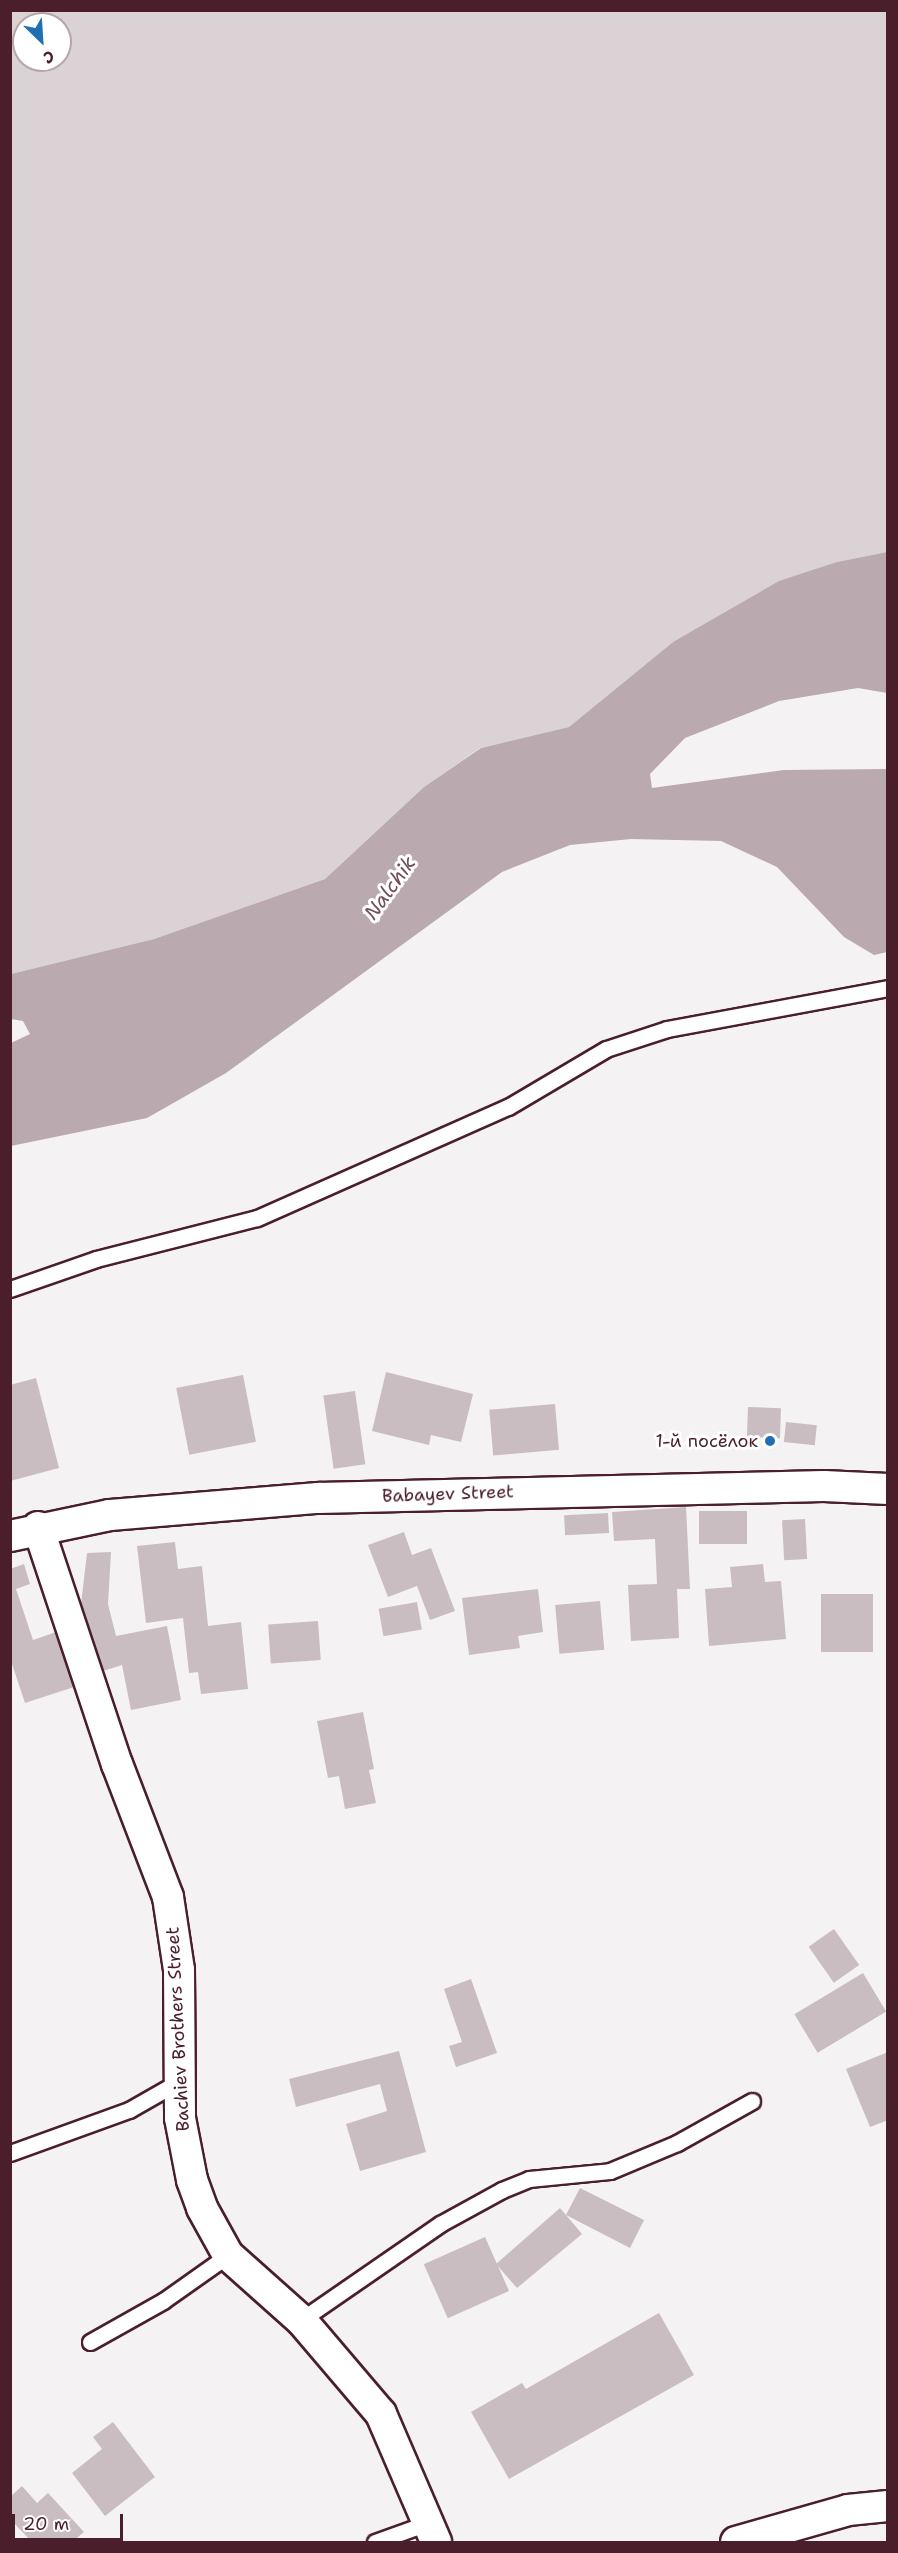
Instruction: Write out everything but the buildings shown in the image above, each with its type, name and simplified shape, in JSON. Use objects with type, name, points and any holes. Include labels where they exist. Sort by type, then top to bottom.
[{"type":"street","name":"Babayev Street","points":[[24,1531],[110,1515],[318,1498],[824,1486],[888,1489]]},
{"type":"street","name":"Bachiev Brothers Street","points":[[24,1531],[168,1897],[179,1970],[178,2082],[192,2180],[214,2235],[228,2255],[301,2320],[381,2414],[412,2481],[430,2533]]},
{"type":"street","points":[[736,2542],[848,2510],[888,2506]]},
{"type":"lane","points":[[10,1289],[96,1259],[257,1218],[508,1107],[606,1049],[667,1029],[888,988]]},
{"type":"lane","points":[[10,2153],[129,2110],[178,2082]]},
{"type":"lane","points":[[301,2320],[440,2224],[502,2190],[529,2179],[610,2171],[676,2143],[753,2101]]},
{"type":"lane","points":[[90,2342],[163,2301],[228,2255]]},
{"type":"lane","points":[[375,2542],[430,2533]]},
{"type":"shaded area","points":[[10,11],[887,11],[887,552],[837,562],[673,642],[569,727],[480,748],[424,787],[325,879],[154,939],[11,974]]},
{"type":"water","name":"Nalchik","points":[[887,552],[887,693],[858,688],[779,701],[685,738],[650,774],[652,788],[784,770],[887,769],[887,952],[874,955],[844,937],[777,867],[721,841],[631,839],[570,845],[502,872],[226,1073],[147,1118],[11,1146],[11,1043],[30,1034],[23,1021],[11,1019],[11,974],[154,939],[325,879],[424,787],[481,748],[569,727],[673,642],[779,581],[837,562]]},
{"type":"place","name":"1-й посёлок","points":[[770,1441]]}]
